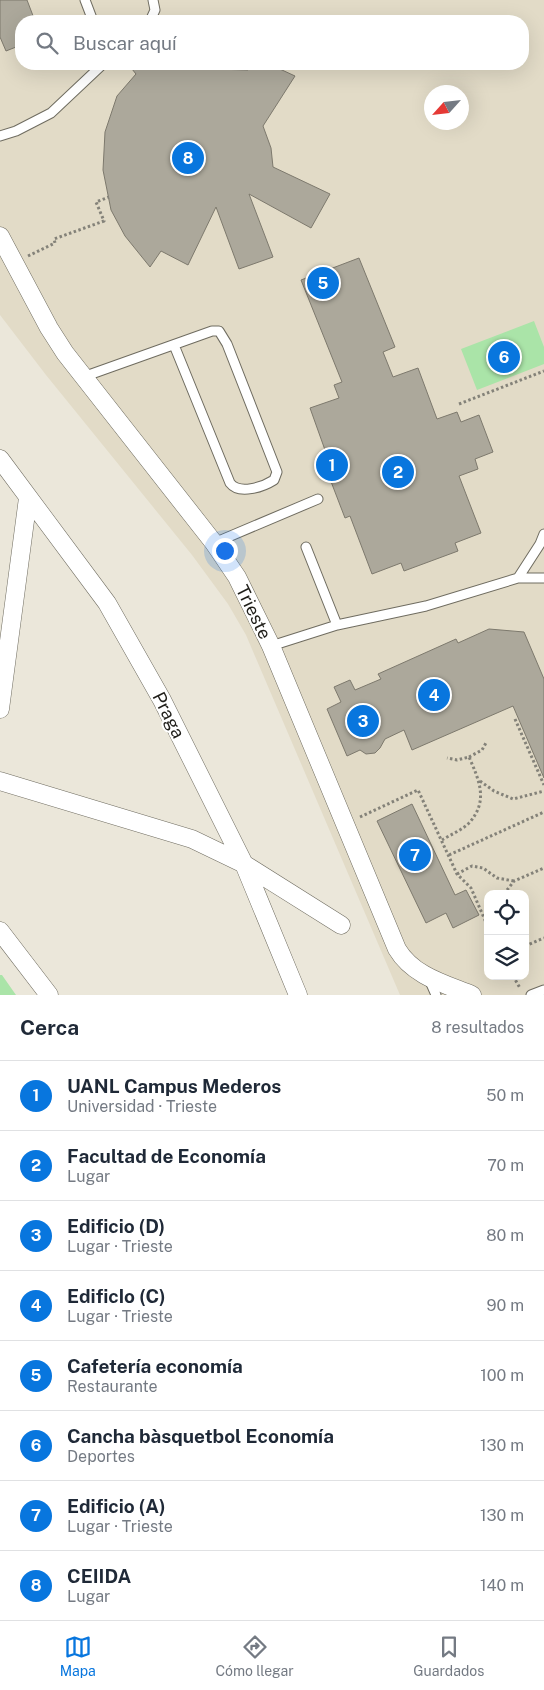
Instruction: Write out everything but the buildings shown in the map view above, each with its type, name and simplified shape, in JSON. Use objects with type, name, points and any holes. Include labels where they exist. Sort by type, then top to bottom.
[{"type":"street","name":"Trieste","points":[[0,236],[49,328],[65,353],[214,542],[237,577],[271,646],[397,949],[403,959],[427,976],[472,995]]},
{"type":"street","name":"Praga","points":[[0,459],[106,603],[162,700],[244,864],[298,995]]},
{"type":"street","points":[[0,709],[28,498]]},
{"type":"street","points":[[0,781],[192,839],[244,864],[341,925]]},
{"type":"street","points":[[0,931],[49,995]]},
{"type":"lane","points":[[85,0],[91,15]]},
{"type":"lane","points":[[152,0],[155,10],[153,15]]},
{"type":"lane","points":[[0,136],[16,131],[51,114],[97,70]]},
{"type":"lane","points":[[83,378],[212,331],[218,331],[223,336],[277,472],[274,480],[243,490],[238,490],[230,483],[174,345]]},
{"type":"lane","points":[[214,542],[318,499]]},
{"type":"lane","points":[[518,578],[540,544],[544,534]]},
{"type":"lane","points":[[306,547],[337,625]]},
{"type":"lane","points":[[271,646],[337,625],[426,606],[518,578],[544,578]]},
{"type":"lane","points":[[427,976],[436,995]]},
{"type":"lane","points":[[531,995],[544,990]]},
{"type":"path","points":[[14,262],[56,243],[54,239],[104,221],[96,202],[109,197]]},
{"type":"path","points":[[459,404],[544,371]]},
{"type":"path","points":[[515,719],[544,785]]},
{"type":"path","points":[[446,758],[457,760],[469,757],[482,750],[487,741]]},
{"type":"path","points":[[442,840],[468,824],[480,805],[480,781],[469,757]]},
{"type":"path","points":[[480,781],[494,791],[513,799],[544,791]]},
{"type":"path","points":[[346,824],[418,790],[457,874],[472,888],[484,915]]},
{"type":"path","points":[[449,855],[544,812]]},
{"type":"path","points":[[457,874],[472,866],[483,868],[497,878],[514,881]]},
{"type":"path","points":[[507,890],[514,881],[544,868]]},
{"type":"path","points":[[529,944],[544,938]]},
{"type":"path","points":[[515,980],[524,995]]},
{"type":"shaded area","points":[[0,0],[544,0],[544,995],[400,995],[246,635],[228,604],[192,555],[46,375],[0,315]]},
{"type":"green space","points":[[534,321],[544,347],[544,364],[477,390],[461,349]]},
{"type":"green space","points":[[0,975],[2,975],[16,995],[0,995]]},
{"type":"place","name":"CEIIDA","points":[[188,158]]},
{"type":"place","name":"Cafetería economía","points":[[323,283]]},
{"type":"place","name":"Cancha bàsquetbol Economía","points":[[504,357]]},
{"type":"place","name":"UANL Campus Mederos","points":[[332,465]]},
{"type":"place","name":"Facultad de Economía","points":[[398,472]]},
{"type":"place","name":"EdificIo (C)","points":[[434,695]]},
{"type":"place","name":"Edificio (D)","points":[[363,721]]},
{"type":"place","name":"Edificio (A)","points":[[415,855]]}]
